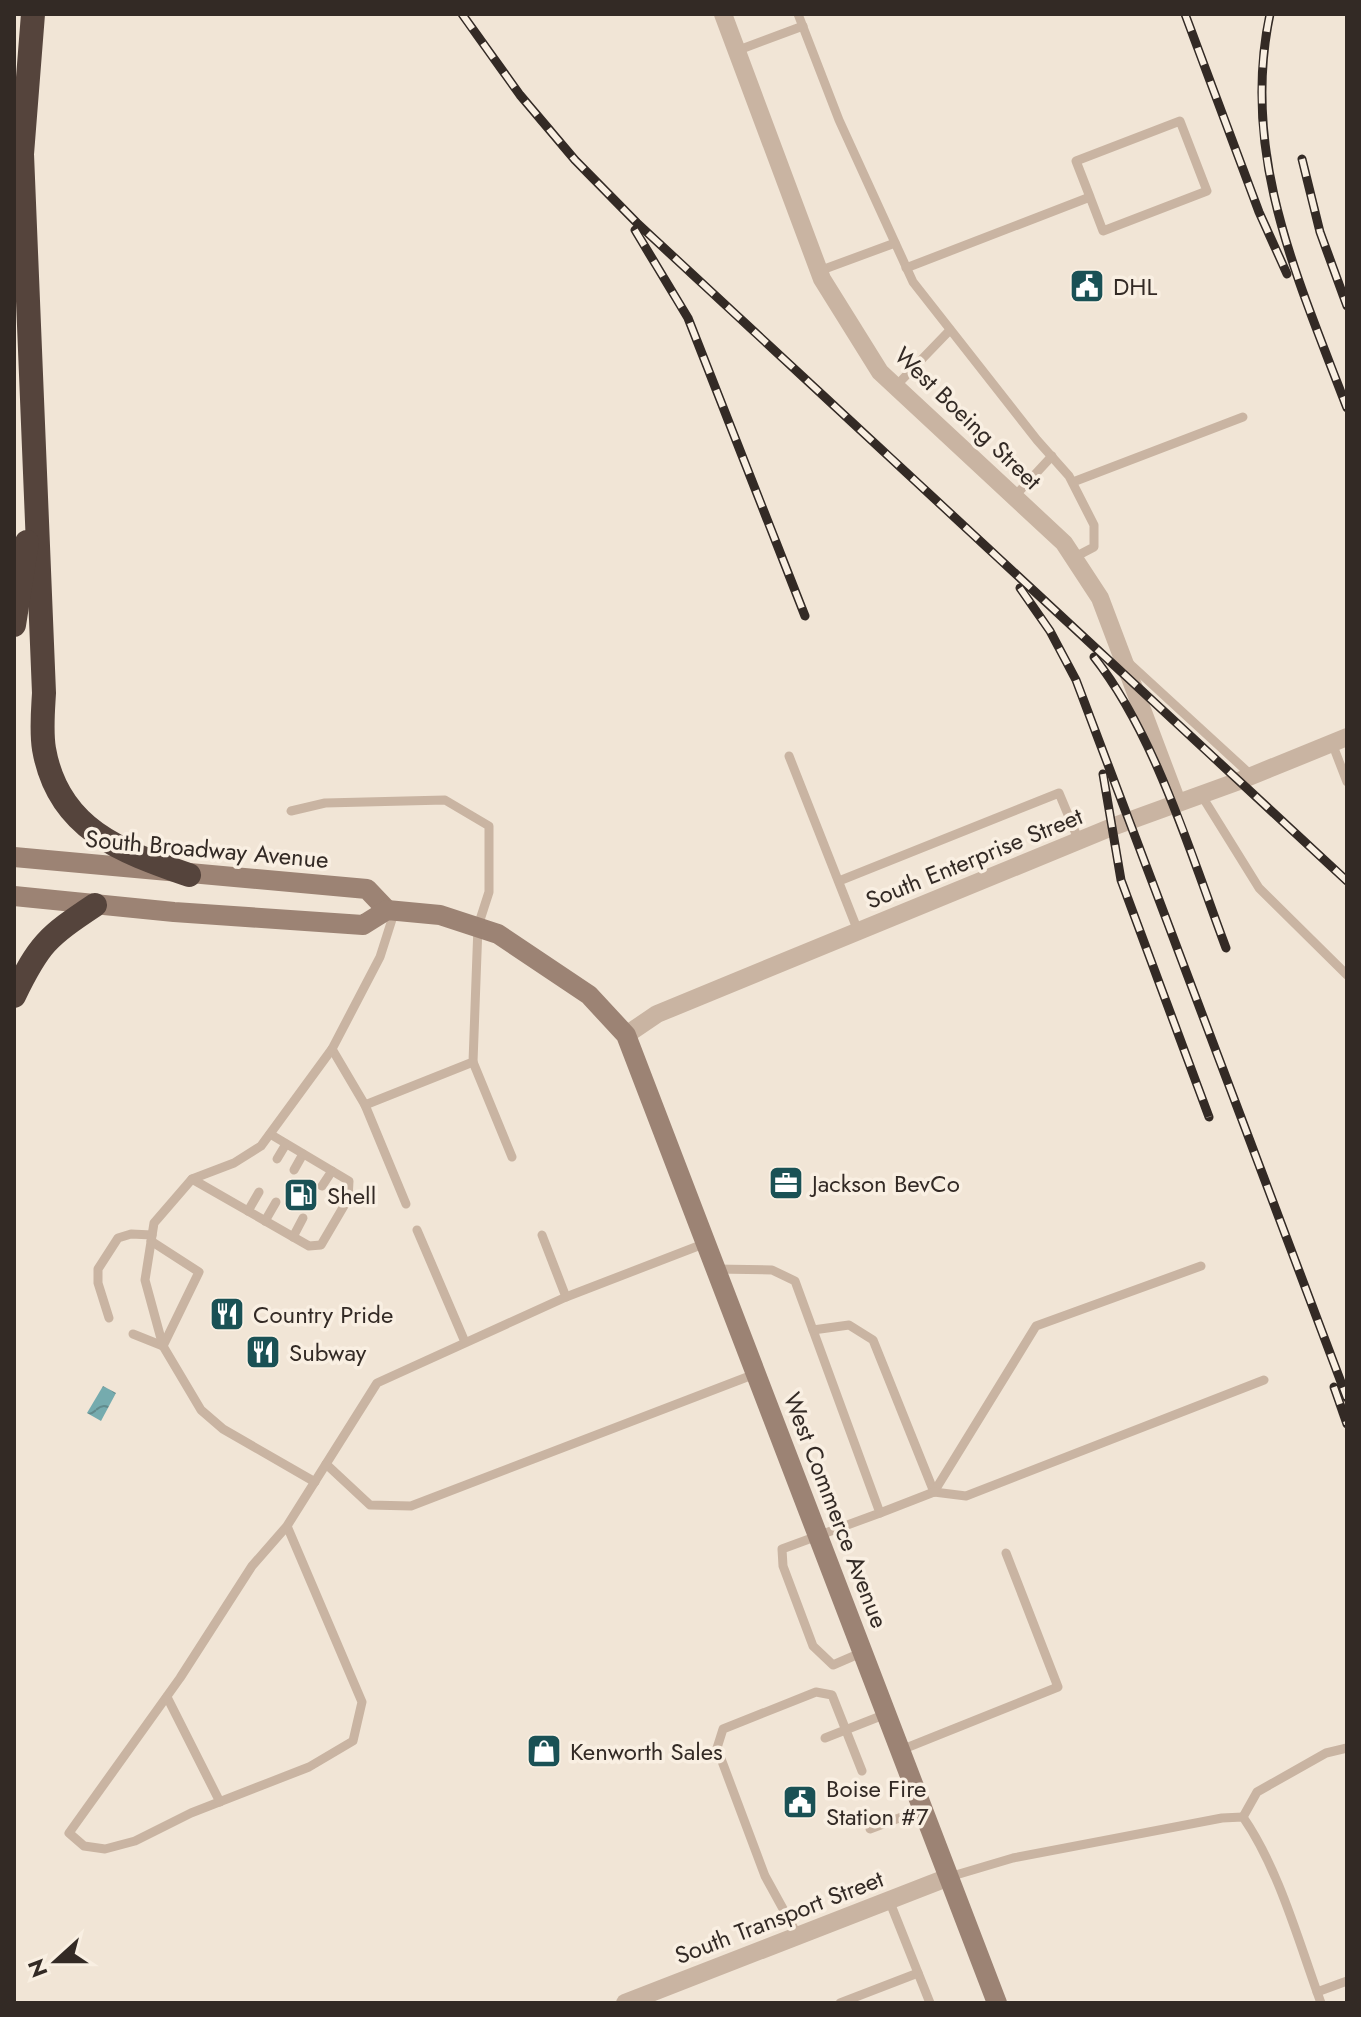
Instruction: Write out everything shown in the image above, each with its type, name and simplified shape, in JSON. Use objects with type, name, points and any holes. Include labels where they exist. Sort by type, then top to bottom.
[{"type":"highway","points":[[33,14],[22,154],[43,746],[51,778],[64,805],[91,831],[135,856],[189,875]]},
{"type":"highway","points":[[14,625],[26,548],[34,444]]},
{"type":"highway","points":[[14,996],[33,956],[45,941],[95,905]]},
{"type":"street","name":"West Boeing Street","points":[[723,14],[819,271],[880,372],[1064,543],[1100,598],[1177,802]]},
{"type":"street","name":"South Enterprise Street","points":[[626,1035],[657,1014],[1079,841],[1340,740]]},
{"type":"street","name":"South Broadway Avenue","points":[[14,857],[367,889],[391,910]]},
{"type":"street","name":"South Broadway Avenue","points":[[14,896],[363,925],[391,910],[440,915],[498,934],[589,995],[626,1035]]},
{"type":"street","name":"West Commerce Avenue","points":[[626,1035],[997,2003]]},
{"type":"street","name":"South Transport Street","points":[[625,2003],[949,1877]]},
{"type":"lane","points":[[798,14],[839,120],[913,282],[1073,482],[1094,525],[1094,547],[1073,558]]},
{"type":"lane","points":[[736,51],[803,26]]},
{"type":"lane","points":[[1180,121],[1207,191],[1103,231],[1090,197],[1076,161],[1180,121]]},
{"type":"lane","points":[[906,268],[1090,197]]},
{"type":"lane","points":[[819,271],[895,243]]},
{"type":"lane","points":[[896,386],[950,330]]},
{"type":"lane","points":[[1073,482],[1243,417]]},
{"type":"lane","points":[[1014,497],[1052,456]]},
{"type":"lane","points":[[1121,656],[1251,775]]},
{"type":"lane","points":[[1340,740],[1347,782]]},
{"type":"lane","points":[[789,756],[858,931]]},
{"type":"lane","points":[[839,881],[1059,793],[1079,841]]},
{"type":"lane","points":[[1200,793],[1259,888],[1347,975]]},
{"type":"lane","points":[[291,811],[325,803],[445,800],[489,826],[489,892],[478,926],[473,1062],[512,1157]]},
{"type":"lane","points":[[315,1482],[223,1429],[201,1410],[163,1346],[145,1280],[154,1223],[192,1179],[234,1163],[261,1146],[332,1049],[380,957],[391,910]]},
{"type":"lane","points":[[332,1049],[365,1105],[406,1204]]},
{"type":"lane","points":[[365,1105],[473,1062]]},
{"type":"lane","points":[[192,1179],[309,1246],[321,1245],[348,1199],[349,1181],[270,1134]]},
{"type":"lane","points":[[277,1159],[286,1144]]},
{"type":"lane","points":[[294,1170],[303,1154]]},
{"type":"lane","points":[[322,1186],[332,1171]]},
{"type":"lane","points":[[248,1211],[259,1192]]},
{"type":"lane","points":[[265,1221],[276,1202]]},
{"type":"lane","points":[[293,1237],[303,1218]]},
{"type":"lane","points":[[417,1230],[465,1342]]},
{"type":"lane","points":[[109,1318],[98,1283],[98,1269],[118,1238],[131,1234],[152,1238],[199,1272],[163,1346]]},
{"type":"lane","points":[[542,1235],[566,1297]]},
{"type":"lane","points":[[287,1526],[362,1702],[353,1741],[309,1767],[191,1813],[135,1841],[105,1849],[84,1846],[69,1833],[167,1697],[252,1566],[287,1526],[377,1383],[566,1297],[706,1243]]},
{"type":"lane","points":[[934,1492],[1036,1326],[1201,1266]]},
{"type":"lane","points":[[715,1269],[772,1270],[795,1281],[880,1513]]},
{"type":"lane","points":[[813,1330],[849,1325],[873,1340],[934,1492]]},
{"type":"lane","points":[[133,1334],[163,1346]]},
{"type":"lane","points":[[326,1464],[370,1505],[411,1506],[755,1374]]},
{"type":"lane","points":[[863,1652],[833,1665],[813,1646],[783,1566],[782,1549],[934,1492],[966,1496],[1264,1380]]},
{"type":"lane","points":[[901,1750],[1058,1687],[1006,1553]]},
{"type":"lane","points":[[798,1936],[765,1876],[717,1748],[723,1729],[816,1692],[832,1695],[862,1771]]},
{"type":"lane","points":[[167,1697],[220,1802]]},
{"type":"lane","points":[[825,1738],[886,1714]]},
{"type":"lane","points":[[1243,1817],[1257,1792],[1326,1753],[1347,1748]]},
{"type":"lane","points":[[870,1829],[923,1809]]},
{"type":"lane","points":[[949,1877],[1013,1858],[1222,1818],[1243,1817]]},
{"type":"lane","points":[[1243,1817],[1256,1836],[1321,2003]]},
{"type":"lane","points":[[889,1900],[930,2003]]},
{"type":"lane","points":[[840,2003],[918,1973]]},
{"type":"lane","points":[[1317,1992],[1347,1981]]},
{"type":"water","points":[[103,1386],[116,1393],[101,1421],[87,1413]]},
{"type":"railway","points":[[462,14],[520,95],[575,160],[637,223],[1347,881]]},
{"type":"railway","points":[[1185,14],[1259,212],[1287,274]]},
{"type":"railway","points":[[1270,14],[1263,66],[1262,117],[1268,167],[1293,264],[1347,408]]},
{"type":"railway","points":[[1302,159],[1320,232],[1347,306]]},
{"type":"railway","points":[[635,230],[688,318],[805,616]]},
{"type":"railway","points":[[1020,588],[1050,631],[1076,680],[1347,1398]]},
{"type":"railway","points":[[1094,657],[1116,688],[1153,758],[1226,948]]},
{"type":"railway","points":[[1103,774],[1121,880],[1209,1117]]},
{"type":"railway","points":[[1334,1387],[1347,1424]]},
{"type":"place","name":"DHL","points":[[1087,286]]},
{"type":"place","name":"Jackson BevCo","points":[[786,1183]]},
{"type":"place","name":"Shell","points":[[301,1195]]},
{"type":"place","name":"Country Pride","points":[[227,1314]]},
{"type":"place","name":"Subway","points":[[263,1352]]},
{"type":"place","name":"Kenworth Sales","points":[[544,1751]]},
{"type":"place","name":"Boise Fire Station #7","points":[[800,1802]]}]
